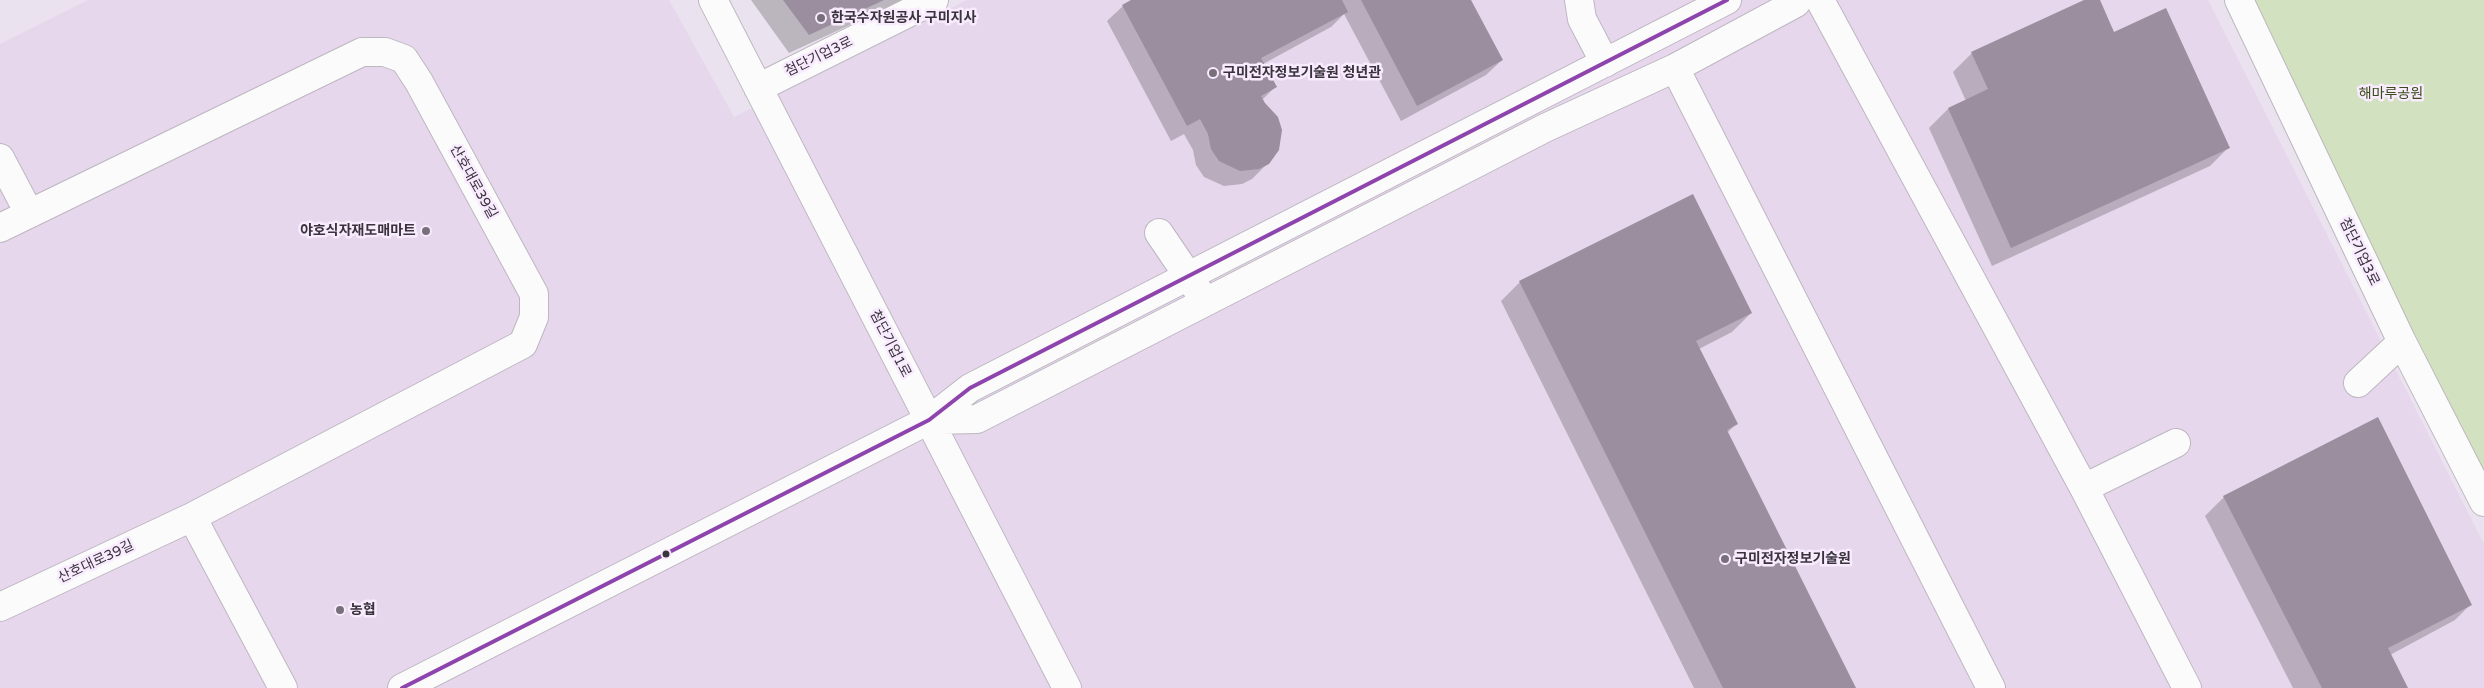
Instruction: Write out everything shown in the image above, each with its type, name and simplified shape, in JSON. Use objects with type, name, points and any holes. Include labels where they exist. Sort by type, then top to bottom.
[{"type":"street","name":"첨단기업1로","points":[[713,0],[1067,688]]},
{"type":"street","name":"첨단기업3로","points":[[758,88],[934,0]]},
{"type":"street","points":[[1579,0],[1582,20],[1605,63]]},
{"type":"street","points":[[402,688],[929,420],[970,388],[1727,0]]},
{"type":"street","points":[[929,420],[977,419],[1545,128],[1675,68],[1796,4],[1798,0]]},
{"type":"street","points":[[1820,0],[2084,488],[2187,688]]},
{"type":"street","name":"첨단기업3로","points":[[2239,0],[2402,342],[2484,502]]},
{"type":"street","name":"산호대로39길","points":[[0,228],[362,52],[385,52],[404,59],[534,294],[534,317],[522,344],[192,517],[0,607]]},
{"type":"street","points":[[1675,68],[1992,688]]},
{"type":"street","points":[[0,158],[29,213]]},
{"type":"street","points":[[1159,233],[1190,276],[1205,303]]},
{"type":"street","points":[[2358,383],[2402,342]]},
{"type":"street","points":[[2084,488],[2176,443]]},
{"type":"street","points":[[192,517],[283,688]]},
{"type":"shaded area","points":[[88,0],[669,0],[734,117],[967,0],[2208,0],[2484,544],[2484,688],[0,688],[0,44]]},
{"type":"green space","name":"해마루공원","points":[[2237,0],[2484,0],[2484,479]]},
{"type":"building","name":"한국수자원공사 구미지사","points":[[783,0],[884,0],[809,35]]},
{"type":"building","name":"구미전자정보기술원 청년관","points":[[1131,0],[1342,0],[1348,12],[1261,58],[1277,87],[1261,96],[1278,117],[1282,130],[1279,150],[1269,164],[1259,169],[1240,171],[1219,161],[1211,149],[1208,134],[1200,119],[1187,126],[1122,5]]},
{"type":"building","name":"구미전자정보기술원 청년관","points":[[1361,0],[1471,0],[1503,60],[1417,106]]},
{"type":"building","points":[[2084,0],[2100,0],[2114,32],[2166,8],[2230,148],[2011,248],[1948,108],[1988,89],[1971,52]]},
{"type":"building","name":"구미전자정보기술원","points":[[1693,194],[1752,313],[1696,341],[1738,424],[1727,430],[1856,688],[1723,688],[1519,281]]},
{"type":"building","points":[[2378,417],[2472,605],[2388,648],[2408,688],[2322,688],[2223,496]]},
{"type":"transit line","points":[[402,688],[929,420],[970,388],[1727,0]]},
{"type":"place","name":"한국수자원공사 구미지사","points":[[821,18]]},
{"type":"place","name":"구미전자정보기술원 청년관","points":[[1213,73]]},
{"type":"place","name":"야호식자재도매마트","points":[[426,231]]},
{"type":"place","name":"구미전자정보기술원","points":[[1725,559]]},
{"type":"place","name":"농협","points":[[340,610]]}]
